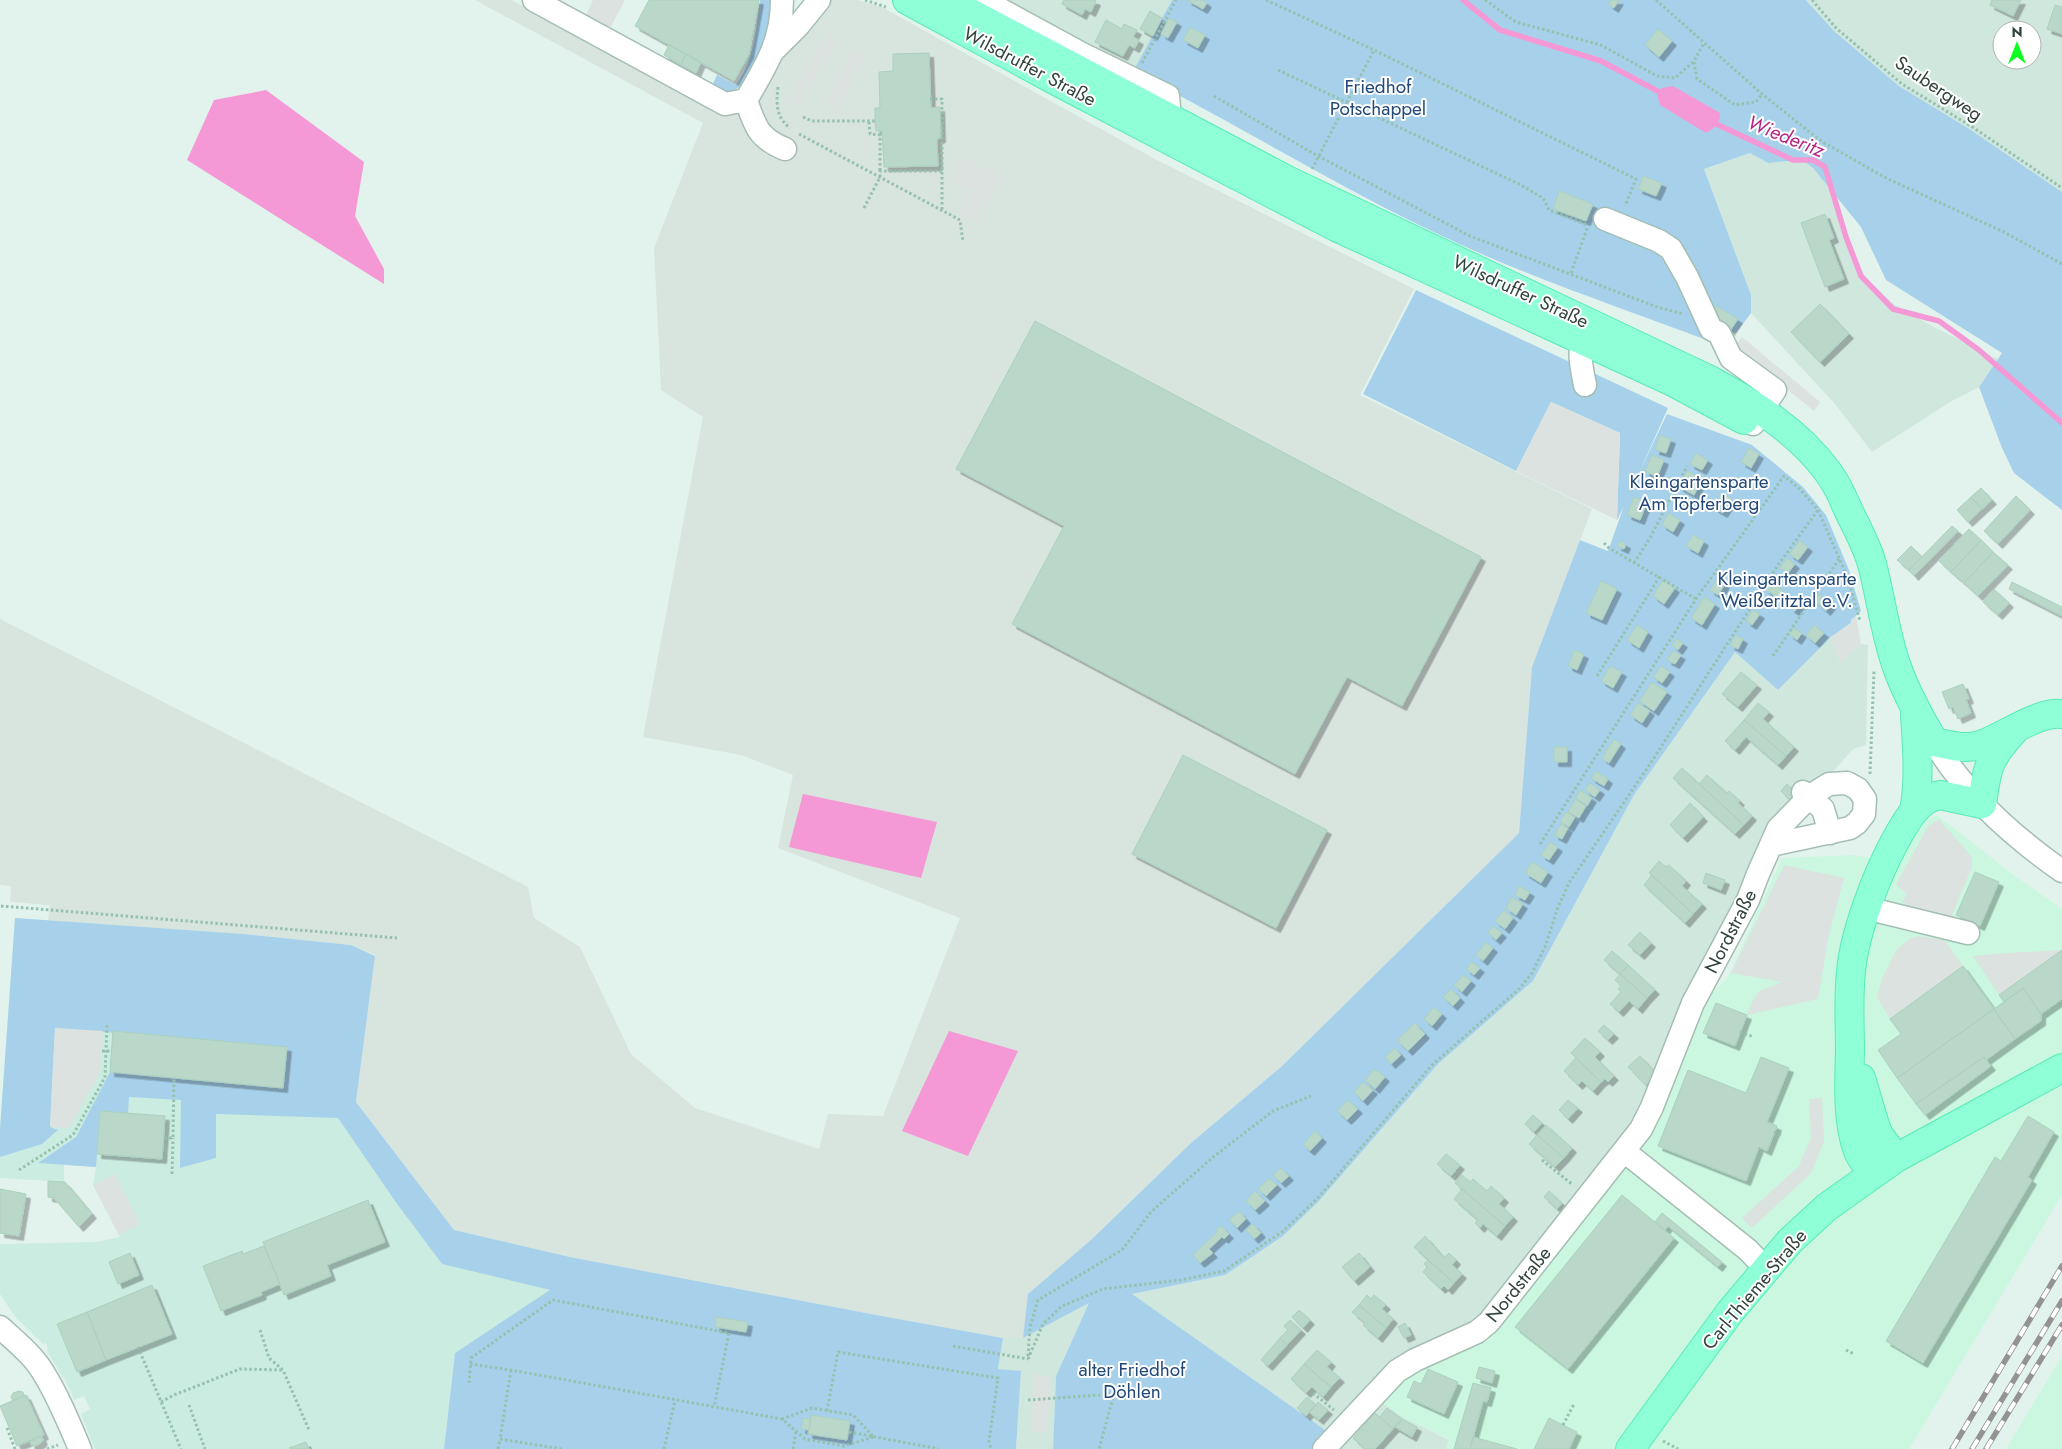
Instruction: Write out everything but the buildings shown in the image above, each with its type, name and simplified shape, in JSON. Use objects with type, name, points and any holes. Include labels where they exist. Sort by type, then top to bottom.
[{"type":"main road","name":"Wilsdruffer Straße","points":[[907,0],[1060,84],[1159,123]]},
{"type":"main road","name":"Wilsdruffer Straße","points":[[946,0],[1159,123],[1185,149],[1336,227],[1585,332],[1710,380],[1757,416],[1808,448],[1840,488],[1846,506],[1859,530],[1871,563],[1897,667],[1915,708],[1934,742]]},
{"type":"main road","name":"Wilsdruffer Straße","points":[[1872,1173],[1858,1152],[1853,1132],[1849,1084],[1851,970],[1866,908],[1893,846],[1914,811],[1919,768],[1915,708]]},
{"type":"main road","points":[[1934,742],[1966,748],[1979,745],[2035,720],[2062,714]]},
{"type":"main road","points":[[1914,811],[1932,796],[1940,795],[1982,804],[1987,772],[1992,757],[2016,728]]},
{"type":"main road","name":"Wilsdruffer Straße","points":[[1850,1036],[1875,1125],[1896,1158]]},
{"type":"main road","name":"Carl-Thieme-Straße","points":[[1630,1449],[1730,1312],[1790,1241],[1827,1207],[1872,1173],[1896,1158],[2062,1068]]},
{"type":"street","points":[[534,0],[725,104],[746,100]]},
{"type":"street","points":[[773,51],[798,26],[818,0]]},
{"type":"street","name":"Wilsdruffer Straße","points":[[983,0],[1082,54],[1168,96],[1170,102],[1159,123]]},
{"type":"street","points":[[785,149],[770,142],[754,124],[746,100],[773,51],[786,6]]},
{"type":"street","points":[[1596,222],[1628,229],[1659,241],[1672,249],[1711,329],[1719,333],[1731,358],[1774,390],[1757,416]]},
{"type":"street","points":[[1584,385],[1579,356],[1585,332]]},
{"type":"street","name":"Wilsdruffer Straße","points":[[1934,742],[1963,783],[1982,804],[2012,832],[2062,871]]},
{"type":"street","name":"Nordstraße","points":[[1324,1449],[1397,1371],[1415,1360],[1470,1336],[1489,1322],[1624,1151],[1647,1118],[1693,1003],[1748,900],[1778,829],[1806,794],[1829,784],[1847,783],[1858,789],[1865,799]]},
{"type":"street","points":[[1806,794],[1823,808],[1830,833]]},
{"type":"street","points":[[1771,845],[1850,828],[1864,814],[1865,799]]},
{"type":"street","points":[[1866,908],[1968,933]]},
{"type":"street","points":[[1624,1151],[1748,1250],[1766,1269]]},
{"type":"street","points":[[0,1327],[24,1349],[42,1370],[54,1390],[80,1449]]},
{"type":"path","points":[[1140,66],[1176,0]]},
{"type":"path","points":[[1266,0],[1374,50],[1636,179],[1625,204],[1629,221],[1628,229]]},
{"type":"path","points":[[1485,0],[1516,22],[1601,45],[1657,76],[1675,78],[1694,61],[1704,44]]},
{"type":"path","points":[[1656,0],[1762,94],[1821,141],[1886,178],[2004,232],[2062,264]]},
{"type":"path","name":"Saubergweg","points":[[1812,0],[1836,28],[1902,84],[1974,128],[2062,188]]},
{"type":"path","points":[[1313,168],[1374,50]]},
{"type":"path","points":[[1694,61],[1697,79],[1735,105],[1756,102],[1762,94]]},
{"type":"path","points":[[1278,70],[1521,186],[1543,198],[1549,210],[1596,222],[1570,274]]},
{"type":"path","points":[[778,82],[777,110],[781,121],[795,132],[960,220],[963,242]]},
{"type":"path","points":[[1214,96],[1318,156],[1470,236],[1657,307],[1680,314],[1703,311]]},
{"type":"path","points":[[930,100],[942,99],[942,210]]},
{"type":"path","points":[[804,117],[812,121],[869,122],[875,120]]},
{"type":"path","points":[[864,208],[880,177],[880,135],[870,134],[869,122]]},
{"type":"path","points":[[880,171],[943,171]]},
{"type":"path","points":[[1634,563],[1650,538],[1687,466]]},
{"type":"path","points":[[1540,844],[1696,599],[1784,476],[1800,489],[1818,510],[1848,576],[1860,623]]},
{"type":"path","points":[[1028,1359],[1043,1324],[1062,1306],[1103,1289],[1181,1280],[1224,1271],[1282,1232],[1317,1199],[1432,1065],[1520,988],[1532,973],[1545,947],[1558,907],[1569,883],[1650,764],[1778,566],[1818,510]]},
{"type":"path","points":[[1604,543],[1696,599]]},
{"type":"path","points":[[1773,656],[1840,558]]},
{"type":"path","points":[[1597,676],[1660,576]]},
{"type":"path","points":[[1865,799],[1869,788],[1874,662]]},
{"type":"path","points":[[1,906],[397,938]]},
{"type":"path","points":[[19,1170],[74,1135],[106,1077],[109,1051],[107,1024]]},
{"type":"path","points":[[1740,1032],[1754,1037]]},
{"type":"path","points":[[102,1051],[109,1051]]},
{"type":"path","points":[[172,1174],[174,1078]]},
{"type":"path","points":[[1028,1359],[1030,1327],[1038,1300],[1122,1250],[1150,1212],[1212,1158],[1273,1111],[1311,1096]]},
{"type":"path","points":[[1774,1132],[1783,1136]]},
{"type":"path","points":[[164,1138],[173,1138]]},
{"type":"path","points":[[1542,1160],[1576,1188]]},
{"type":"path","points":[[469,1383],[471,1358],[553,1300],[728,1333],[714,1407]]},
{"type":"path","points":[[260,1330],[269,1358],[284,1370],[308,1430]]},
{"type":"path","points":[[953,1346],[1028,1359]]},
{"type":"path","points":[[138,1347],[181,1449]]},
{"type":"path","points":[[1846,1350],[1854,1354]]},
{"type":"path","points":[[827,1410],[838,1352],[998,1378],[989,1441],[991,1449]]},
{"type":"path","points":[[470,1364],[782,1419],[812,1408],[827,1410],[853,1415],[874,1437]]},
{"type":"path","points":[[161,1402],[240,1369],[284,1370]]},
{"type":"path","points":[[498,1449],[511,1370]]},
{"type":"path","points":[[1313,1393],[1335,1410]]},
{"type":"path","points":[[1028,1400],[1114,1394],[1099,1449]]},
{"type":"path","points":[[664,1449],[675,1400]]},
{"type":"path","points":[[1563,1425],[1574,1404]]},
{"type":"path","points":[[189,1405],[205,1449]]},
{"type":"path","points":[[782,1419],[805,1439],[844,1448],[874,1437]]},
{"type":"path","points":[[7,1428],[15,1449]]},
{"type":"path","points":[[793,1449],[796,1432]]},
{"type":"path","points":[[848,1432],[939,1449]]},
{"type":"path","points":[[500,1439],[562,1449]]},
{"type":"path","points":[[1661,1440],[1678,1449]]},
{"type":"path","points":[[47,1449],[54,1446]]},
{"type":"shaded area","points":[[475,0],[511,0],[729,116],[804,0],[857,0],[882,7],[1153,158],[1414,289],[1360,395],[1592,509],[1532,667],[1519,833],[1281,1067],[1191,1143],[1092,1239],[1029,1294],[1023,1338],[1003,1338],[570,1257],[454,1230],[356,1102],[375,955],[351,945],[243,934],[48,921],[50,905],[10,902],[11,886],[0,885],[0,619],[528,887],[534,918],[580,947],[631,1054],[695,1108],[819,1149],[828,1114],[883,1116],[960,918],[778,848],[793,775],[741,755],[643,737],[703,417],[661,390],[654,248],[703,123]]},
{"type":"shaded area","points":[[593,0],[625,0],[609,30],[585,17]]},
{"type":"shaded area","points":[[993,0],[1172,0],[1132,73]]},
{"type":"shaded area","points":[[1806,0],[2062,0],[2062,192],[1971,130],[1899,86],[1834,31]]},
{"type":"shaded area","points":[[828,35],[839,42],[797,108],[786,101]]},
{"type":"shaded area","points":[[853,50],[865,57],[836,109],[824,102]]},
{"type":"shaded area","points":[[1673,86],[1720,113],[1719,120],[1714,127],[1706,133],[1660,105],[1657,95],[1662,88]]},
{"type":"shaded area","points":[[266,90],[364,162],[355,216],[384,269],[384,284],[187,160],[214,100]]},
{"type":"shaded area","points":[[1750,153],[1768,163],[1802,160],[1813,168],[1829,187],[1861,276],[1895,305],[1998,359],[1979,387],[1950,402],[1872,452],[1835,404],[1751,313],[1751,295],[1704,169]]},
{"type":"shaded area","points":[[961,157],[981,167],[990,169],[1002,177],[977,224],[958,213],[969,191],[948,179]]},
{"type":"shaded area","points":[[1742,337],[1820,402],[1814,411],[1734,347]]},
{"type":"shaded area","points":[[1551,402],[1620,433],[1617,520],[1516,471]]},
{"type":"shaded area","points":[[1856,616],[1861,644],[1840,662],[1831,637],[1851,623],[1851,620]]},
{"type":"shaded area","points":[[1831,637],[1840,662],[1861,644],[1868,645],[1866,745],[1853,749],[1831,774],[1770,830],[1700,973],[1639,1118],[1499,1301],[1378,1400],[1405,1418],[1449,1440],[1446,1449],[1313,1449],[1318,1443],[1287,1403],[1131,1294],[1225,1275],[1319,1201],[1438,1064],[1533,981],[1634,795],[1735,651],[1778,690]]},
{"type":"shaded area","points":[[803,794],[937,822],[921,878],[789,847]]},
{"type":"shaded area","points":[[1937,815],[2015,876],[2062,909],[2062,1195],[1909,1449],[1446,1449],[1449,1439],[1404,1418],[1378,1400],[1400,1376],[1485,1334],[1600,1188],[1706,998],[1727,979],[1782,858],[1855,855],[1897,864],[1923,820]]},
{"type":"shaded area","points":[[1939,819],[1972,857],[1972,867],[1951,918],[1902,902],[1907,894],[1896,885],[1928,826]]},
{"type":"shaded area","points":[[1784,865],[1844,878],[1828,939],[1818,999],[1747,1015],[1759,991],[1782,982],[1731,973]]},
{"type":"shaded area","points":[[15,918],[243,934],[338,1118],[442,1264],[551,1290],[455,1353],[444,1449],[95,1449],[81,1414],[90,1409],[84,1396],[74,1400],[66,1382],[48,1353],[47,1345],[43,1344],[16,1318],[0,1294],[0,1244],[95,1242],[120,1237],[93,1185],[96,1167],[64,1165],[64,1182],[0,1178],[0,1129]]},
{"type":"shaded area","points":[[1918,936],[1944,940],[1963,966],[1890,1019],[1877,997],[1882,979],[1897,949],[1911,938]]},
{"type":"shaded area","points":[[2062,950],[1999,995],[1973,956],[2008,953]]},
{"type":"shaded area","points":[[55,1028],[103,1031],[100,1073],[69,1128],[50,1127]]},
{"type":"shaded area","points":[[949,1031],[1018,1051],[968,1156],[902,1131]]},
{"type":"shaded area","points":[[1822,1098],[1824,1141],[1811,1173],[1752,1228],[1742,1218],[1799,1166],[1811,1137],[1809,1099]]},
{"type":"shaded area","points":[[115,1174],[140,1224],[119,1235],[93,1185]]},
{"type":"shaded area","points":[[1089,1303],[1056,1376],[1053,1449],[1016,1449],[1021,1372],[998,1369],[1003,1338],[1023,1338]]},
{"type":"shaded area","points":[[2062,1356],[2062,1449],[2006,1449],[2007,1447]]},
{"type":"shaded area","points":[[1033,1374],[1050,1377],[1048,1432],[1032,1433]]},
{"type":"green space","points":[[760,0],[774,0],[765,36],[749,76],[742,85],[731,91],[720,90],[712,86],[717,75],[736,85],[742,76],[753,44]]},
{"type":"green space","name":"Friedhof Potschappel","points":[[1172,0],[1806,0],[1834,31],[1899,86],[1971,130],[2062,192],[2062,510],[2014,473],[2002,448],[1979,387],[2002,353],[1886,280],[1861,227],[1813,168],[1802,160],[1768,163],[1750,153],[1704,169],[1751,295],[1751,313],[1736,333],[1711,329],[1704,339],[1549,281],[1457,243],[1387,209],[1318,172],[1182,97],[1166,85],[1132,73]]},
{"type":"green space","points":[[1416,290],[1668,408],[1639,473],[1667,414],[1752,445],[1803,487],[1826,515],[1849,570],[1861,611],[1851,620],[1851,623],[1831,637],[1778,690],[1735,652],[1634,795],[1533,981],[1438,1064],[1319,1201],[1283,1236],[1225,1275],[1132,1294],[1328,1432],[1313,1449],[1053,1449],[1056,1376],[1089,1303],[1023,1338],[1028,1294],[1092,1239],[1191,1143],[1281,1067],[1519,833],[1532,667],[1580,540],[1608,551],[1624,506],[1617,520],[1620,433],[1551,402],[1516,471],[1363,394]]},
{"type":"green space","points":[[15,918],[243,934],[351,945],[375,956],[356,1102],[454,1230],[570,1257],[1003,1338],[998,1369],[1021,1371],[1016,1449],[444,1449],[455,1353],[550,1290],[442,1264],[395,1201],[338,1118],[216,1114],[216,1158],[180,1168],[181,1100],[129,1097],[128,1114],[100,1112],[96,1167],[38,1163],[76,1137],[110,1072],[283,1088],[287,1047],[55,1028],[50,1127],[58,1130],[42,1144],[0,1157],[0,1129]]},
{"type":"waterway","name":"Wiederitz","points":[[1463,0],[1500,30],[1601,61],[1665,95]]},
{"type":"waterway","name":"Wiederitz","points":[[1712,122],[1793,160],[1813,160],[1825,167],[1846,237],[1861,276],[1893,309],[1939,321],[1979,350],[2062,423]]},
{"type":"railway","points":[[1952,1449],[2062,1266]]},
{"type":"railway","points":[[1972,1449],[2062,1301]]},
{"type":"railway","points":[[1986,1449],[2062,1325]]},
{"type":"park label","name":"Kleingartensparte Am Töpferberg","points":[[1699,492]]},
{"type":"park label","name":"Kleingartensparte Weißeritztal e.V.","points":[[1787,589]]},
{"type":"park label","name":"alter Friedhof Döhlen","points":[[1132,1380]]}]
